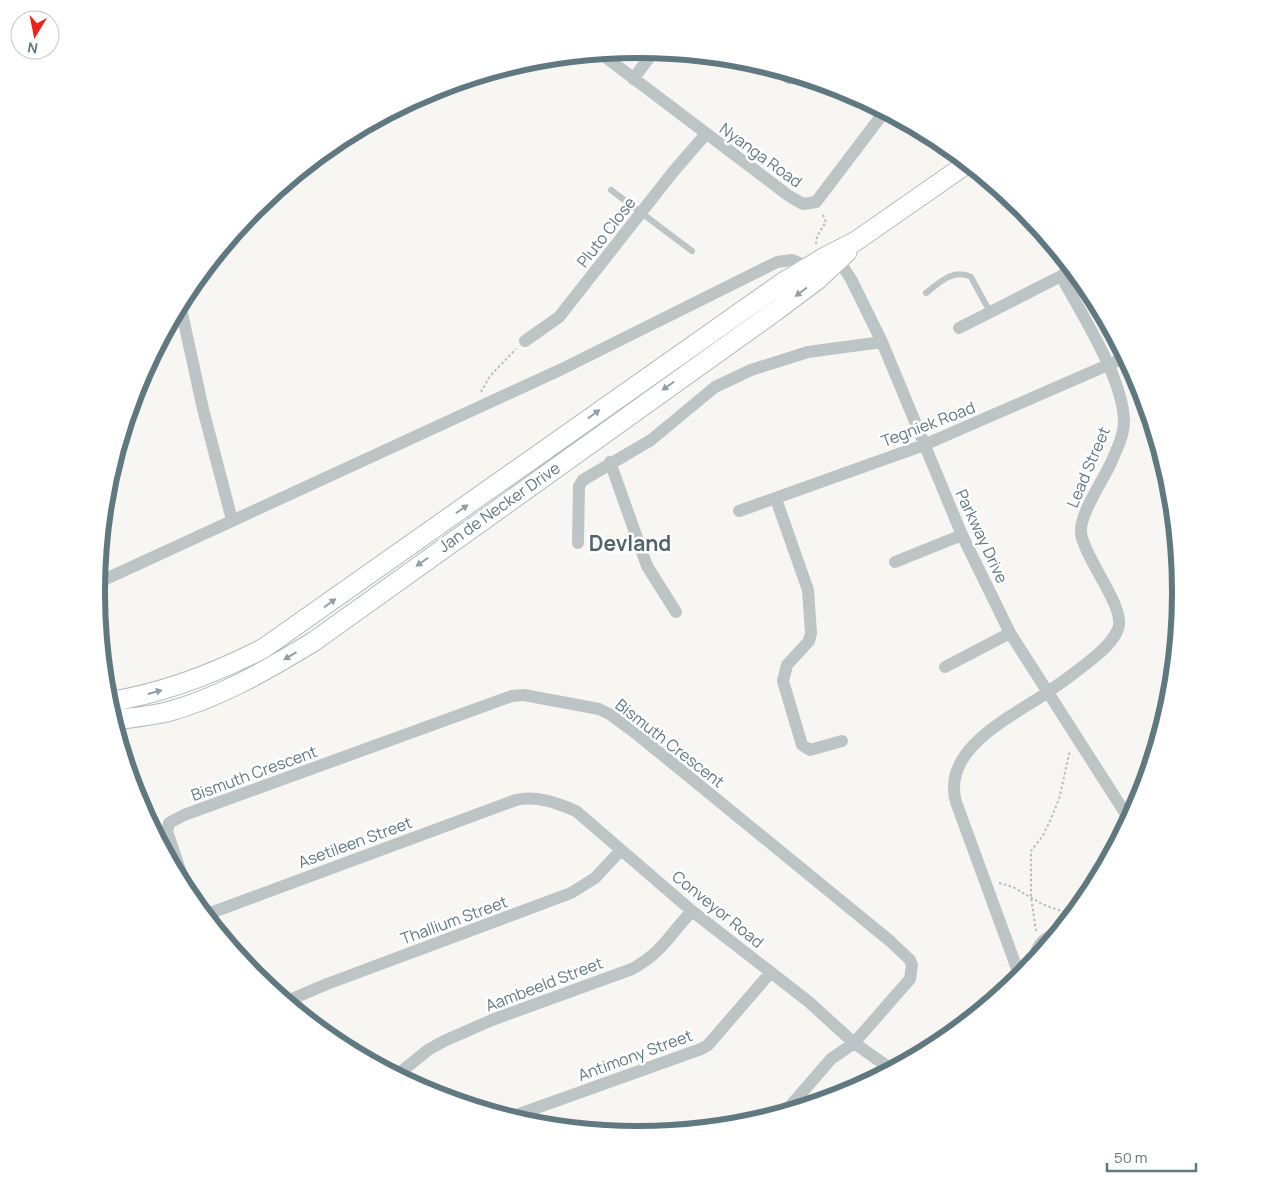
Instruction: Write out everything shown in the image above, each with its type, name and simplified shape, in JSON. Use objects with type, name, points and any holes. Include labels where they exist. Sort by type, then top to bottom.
[{"type":"main road","name":"Jan de Necker Drive","points":[[120,719],[166,712],[199,701],[243,682],[313,642],[777,310],[832,257],[962,167]]},
{"type":"main road","name":"Jan de Necker Drive","points":[[116,700],[188,683],[214,673],[289,632],[597,412],[807,266],[832,257]]},
{"type":"street","points":[[633,79],[649,58]]},
{"type":"street","name":"Nyanga Road","points":[[607,59],[705,135],[798,202],[808,204],[816,202],[881,116]]},
{"type":"street","name":"Pluto Close","points":[[525,341],[559,318],[705,135]]},
{"type":"street","name":"Parkway Drive","points":[[832,257],[851,280],[882,342],[962,535],[1010,633],[1124,812]]},
{"type":"street","points":[[105,579],[700,302],[777,262],[792,260],[807,266]]},
{"type":"street","points":[[959,328],[1067,272]]},
{"type":"street","points":[[1068,274],[1108,365]]},
{"type":"street","points":[[182,314],[203,409],[232,520]]},
{"type":"street","points":[[578,543],[579,486],[583,480],[610,462],[651,440],[715,387],[751,370],[808,352],[882,342]]},
{"type":"street","name":"Tegniek Road","points":[[739,511],[924,445],[1119,360]]},
{"type":"street","name":"Lead Street","points":[[1047,693],[1106,647],[1118,630],[1120,622],[1116,607],[1086,549],[1081,531],[1086,514],[1118,447],[1124,423],[1120,398],[1108,365]]},
{"type":"street","points":[[610,462],[647,566],[676,612]]},
{"type":"street","points":[[776,499],[808,590],[811,633],[809,641],[787,665],[783,681],[802,745],[805,749],[810,750],[842,741]]},
{"type":"street","points":[[895,562],[962,535]]},
{"type":"street","points":[[945,667],[1010,633]]},
{"type":"street","points":[[1017,968],[986,878],[954,794],[958,770],[977,740],[1047,693]]},
{"type":"street","name":"Bismuth Crescent","points":[[174,855],[167,834],[168,824],[173,820],[512,696],[524,695],[599,709],[611,715],[638,735],[910,960],[912,965],[910,979],[854,1043]]},
{"type":"street","name":"Conveyor Road","points":[[516,800],[533,799],[557,803],[576,811],[692,911],[809,1002],[854,1043],[885,1065]]},
{"type":"street","name":"Asetileen Street","points":[[212,913],[516,800]]},
{"type":"street","name":"Thallium Street","points":[[293,999],[571,893],[595,878],[621,850]]},
{"type":"street","name":"Aambeeld Street","points":[[403,1071],[428,1050],[444,1041],[501,1017],[632,969],[657,953],[692,911]]},
{"type":"street","points":[[1037,946],[1044,939]]},
{"type":"street","name":"Antimony Street","points":[[524,1113],[701,1050],[708,1045],[771,972]]},
{"type":"street","points":[[794,1102],[831,1060],[854,1043]]},
{"type":"lane","points":[[611,190],[692,251]]},
{"type":"lane","points":[[926,293],[949,275],[967,275],[971,277],[990,312]]},
{"type":"path","points":[[816,202],[826,217],[826,222],[815,243],[832,257]]},
{"type":"path","points":[[475,408],[490,376],[525,341]]},
{"type":"path","points":[[1037,946],[1031,897],[1031,852],[1042,837],[1050,821],[1059,799],[1067,753],[1078,740]]},
{"type":"path","points":[[986,878],[1013,887],[1042,904],[1065,913]]},
{"type":"district","name":"Devland","points":[[630,543]]}]
